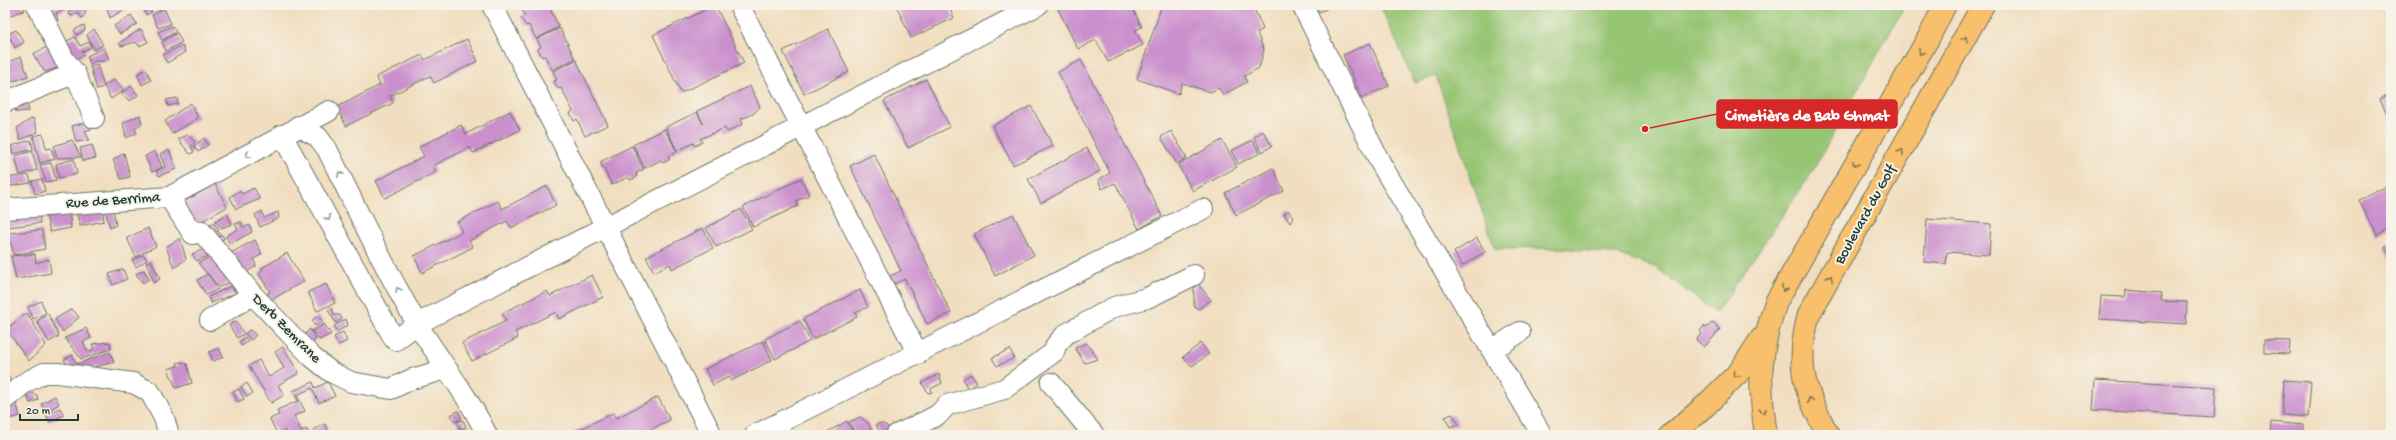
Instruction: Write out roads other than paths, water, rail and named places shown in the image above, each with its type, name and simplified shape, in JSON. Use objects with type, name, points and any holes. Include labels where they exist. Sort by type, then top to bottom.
[{"type":"main road","points":[[1766,435],[1760,380],[1760,362],[1766,331],[1776,302],[1929,37],[1945,5]]},
{"type":"main road","name":"Boulevard du Golf","points":[[1828,435],[1813,408],[1803,374],[1806,328],[1810,314],[1983,5]]},
{"type":"main road","points":[[1671,435],[1705,406],[1740,371],[1766,331]]},
{"type":"street","points":[[37,5],[64,59],[75,73],[94,118]]},
{"type":"street","points":[[492,5],[712,435]]},
{"type":"street","points":[[739,5],[918,354]]},
{"type":"street","points":[[290,131],[394,339],[400,338],[418,324],[605,226],[1038,5]]},
{"type":"street","points":[[1302,5],[1381,164],[1542,435]]},
{"type":"street","points":[[5,102],[75,73]]},
{"type":"street","name":"Rue de Berrima","points":[[5,209],[169,197],[329,111]]},
{"type":"street","points":[[290,131],[318,137],[327,149],[390,276],[446,369],[480,420],[487,435]]},
{"type":"street","name":"Derb Zemrane","points":[[169,197],[194,234],[201,231],[253,296],[312,357],[330,372],[352,382],[392,389],[412,379],[446,369]]},
{"type":"street","points":[[755,435],[1203,209]]},
{"type":"street","points":[[896,435],[939,414],[947,405],[1004,389],[1054,352],[1056,345],[1066,334],[1114,307],[1147,298],[1194,276]]},
{"type":"street","points":[[210,320],[253,296]]},
{"type":"street","points":[[1492,350],[1520,332]]},
{"type":"street","points":[[5,399],[26,382],[44,373],[58,372],[134,383],[150,392],[164,418],[169,435]]},
{"type":"street","points":[[1051,383],[1094,435]]},
{"type":"place","name":"Cimetière de Bab Ghmat","points":[[1645,129]]}]
